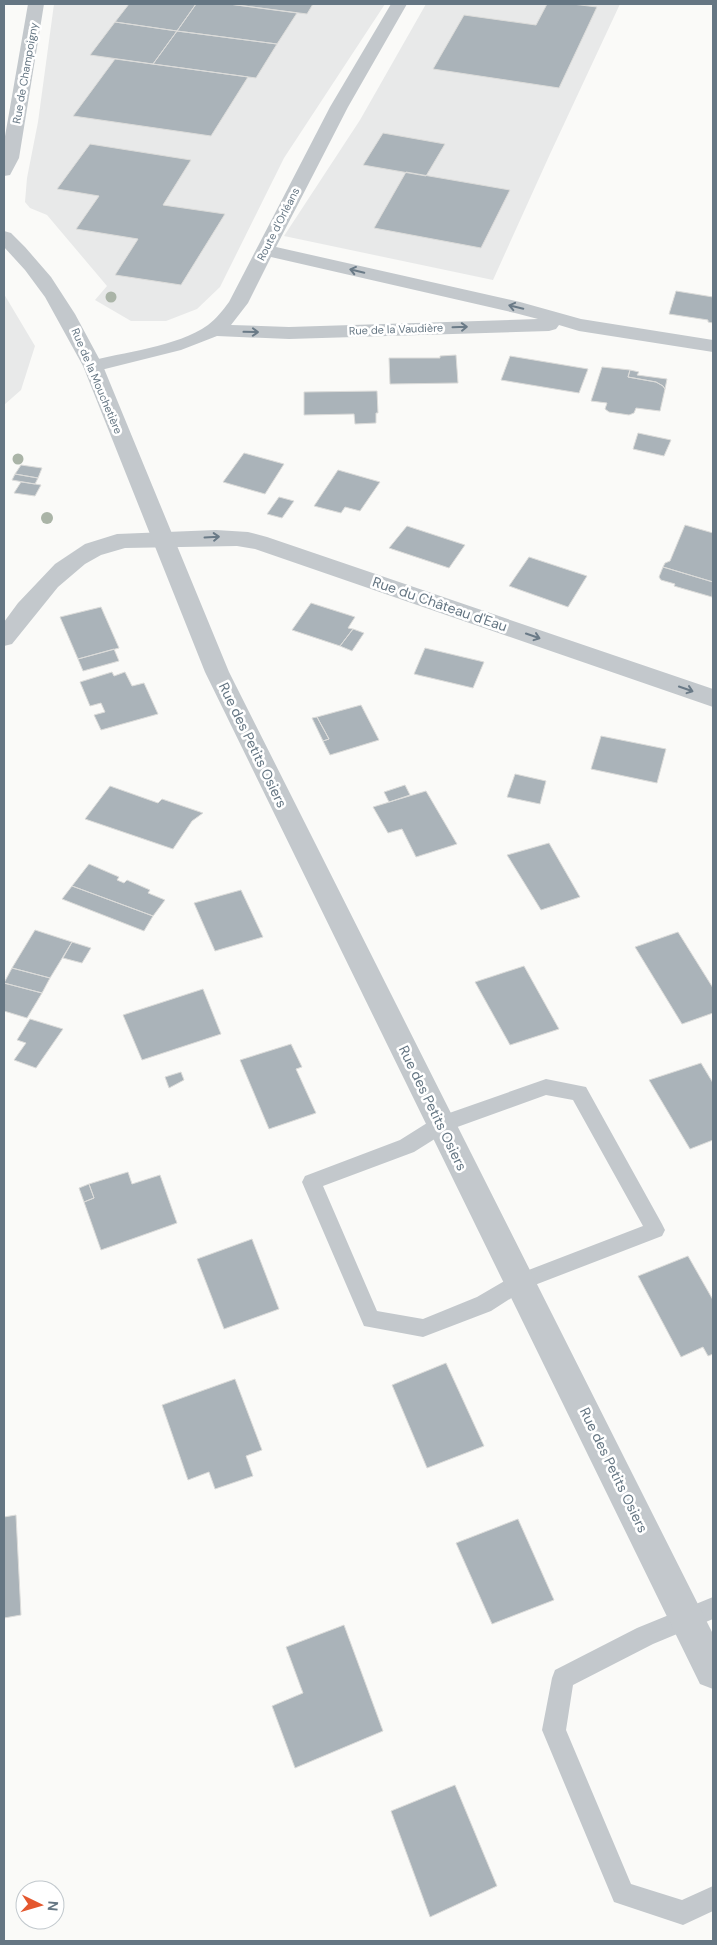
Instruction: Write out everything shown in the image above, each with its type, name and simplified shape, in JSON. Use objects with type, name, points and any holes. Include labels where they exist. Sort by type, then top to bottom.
[{"type":"street","name":"Rue de Champoigny","points":[[4,171],[10,158],[36,4]]},
{"type":"street","name":"Route d'Orléans","points":[[93,366],[190,340],[214,330],[225,319],[238,303],[339,107],[400,4]]},
{"type":"street","name":"Rue de la Mouchetière","points":[[4,237],[34,268],[72,323],[93,366],[163,540]]},
{"type":"street","name":"Rue de la Vaudière","points":[[265,250],[520,308],[579,325],[713,346]]},
{"type":"street","name":"Rue de la Vaudière","points":[[214,330],[289,332],[579,325]]},
{"type":"street","name":"Rue du Château d'Eau","points":[[4,638],[36,595],[60,570],[83,554],[111,543],[230,536],[259,542],[713,698]]},
{"type":"street","name":"Rue des Petits Osiers","points":[[163,540],[217,672],[520,1282],[700,1613],[713,1671]]},
{"type":"lane","points":[[546,1087],[579,1093],[655,1230],[520,1282],[484,1304],[423,1328],[371,1319],[312,1182],[407,1146],[442,1124],[546,1087]]},
{"type":"lane","points":[[700,1613],[644,1636],[563,1678],[554,1730],[623,1893],[683,1914],[713,1898]]},
{"type":"shaded area","points":[[54,4],[385,4],[284,158],[220,287],[197,309],[166,321],[131,321],[95,300],[107,286],[47,215],[30,208],[25,202]]},
{"type":"shaded area","points":[[426,4],[620,4],[493,280],[284,236],[360,120]]},
{"type":"shaded area","points":[[4,294],[35,346],[21,390],[4,405]]},
{"type":"building","points":[[129,4],[196,4],[177,31],[115,22]]},
{"type":"building","points":[[196,4],[229,4],[297,13],[277,44],[177,31]]},
{"type":"building","points":[[229,4],[313,4],[307,14]]},
{"type":"building","points":[[547,4],[597,7],[559,88],[433,69],[464,15],[536,25]]},
{"type":"building","points":[[115,22],[177,31],[153,64],[90,55]]},
{"type":"building","points":[[177,31],[277,44],[256,78],[153,64]]},
{"type":"building","points":[[115,59],[248,77],[211,136],[73,116]]},
{"type":"building","points":[[383,133],[445,144],[426,176],[363,165]]},
{"type":"building","points":[[90,144],[191,160],[163,205],[225,214],[181,285],[115,275],[138,239],[76,229],[99,196],[57,189]]},
{"type":"building","points":[[406,172],[510,190],[481,248],[374,228]]},
{"type":"building","points":[[676,291],[713,297],[713,323],[708,322],[708,320],[669,314]]},
{"type":"building","points":[[456,355],[458,383],[390,384],[389,358],[440,358],[440,356]]},
{"type":"building","points":[[510,356],[588,369],[579,393],[501,380]]},
{"type":"building","points":[[602,367],[630,370],[628,377],[656,382],[663,386],[665,389],[660,411],[636,408],[634,413],[629,415],[609,412],[605,409],[607,403],[591,401]]},
{"type":"building","points":[[630,370],[639,372],[637,375],[667,379],[665,389],[656,382],[628,377]]},
{"type":"building","points":[[377,391],[378,413],[376,413],[376,423],[355,424],[354,414],[304,415],[304,392]]},
{"type":"building","points":[[638,433],[671,440],[664,456],[633,449]]},
{"type":"building","points":[[244,453],[284,464],[265,494],[223,482]]},
{"type":"building","points":[[21,465],[42,468],[38,478],[15,474]]},
{"type":"building","points":[[338,470],[380,482],[360,511],[345,507],[341,513],[314,506]]},
{"type":"building","points":[[15,474],[38,478],[35,484],[12,480]]},
{"type":"building","points":[[21,482],[41,485],[35,496],[14,493]]},
{"type":"building","points":[[279,497],[294,501],[282,518],[267,514]]},
{"type":"building","points":[[685,525],[713,533],[713,582],[663,567],[665,563],[670,561]]},
{"type":"building","points":[[407,526],[465,545],[449,568],[389,548]]},
{"type":"building","points":[[529,557],[587,576],[568,607],[509,586]]},
{"type":"building","points":[[663,567],[713,582],[712,597],[674,586],[675,584],[661,580],[659,577]]},
{"type":"building","points":[[311,603],[355,617],[348,628],[353,629],[340,646],[292,630]]},
{"type":"building","points":[[101,607],[119,648],[78,659],[60,617]]},
{"type":"building","points":[[353,629],[364,633],[352,651],[340,646]]},
{"type":"building","points":[[425,648],[484,662],[473,688],[414,674]]},
{"type":"building","points":[[114,649],[119,661],[83,671],[78,659]]},
{"type":"building","points":[[112,672],[114,676],[125,672],[132,686],[144,683],[158,714],[101,730],[94,715],[105,712],[101,703],[90,706],[80,682]]},
{"type":"building","points":[[361,705],[379,740],[330,755],[323,741],[329,739],[317,717]]},
{"type":"building","points":[[317,717],[329,739],[323,741],[312,718]]},
{"type":"building","points":[[601,736],[666,749],[657,783],[591,769]]},
{"type":"building","points":[[515,774],[546,781],[540,804],[507,797]]},
{"type":"building","points":[[405,785],[410,795],[389,802],[384,792]]},
{"type":"building","points":[[110,786],[158,803],[162,799],[203,813],[192,821],[173,849],[85,819]]},
{"type":"building","points":[[426,791],[457,844],[416,857],[402,829],[388,833],[373,807]]},
{"type":"building","points":[[549,843],[580,897],[541,910],[507,855]]},
{"type":"building","points":[[89,864],[119,877],[117,880],[124,883],[127,880],[150,890],[148,893],[165,900],[153,916],[72,886]]},
{"type":"building","points":[[72,886],[153,916],[144,931],[62,899]]},
{"type":"building","points":[[241,890],[263,937],[215,951],[194,903]]},
{"type":"building","points":[[35,930],[72,942],[50,978],[12,968]]},
{"type":"building","points":[[678,932],[713,988],[713,1013],[682,1024],[635,947]]},
{"type":"building","points":[[72,942],[91,948],[82,963],[63,958]]},
{"type":"building","points":[[524,966],[559,1029],[510,1045],[475,982]]},
{"type":"building","points":[[12,968],[50,978],[42,993],[4,983]]},
{"type":"building","points":[[4,983],[42,993],[27,1018],[4,1011]]},
{"type":"building","points":[[203,989],[221,1034],[142,1060],[123,1015]]},
{"type":"building","points":[[30,1019],[63,1029],[36,1068],[14,1060],[26,1043],[17,1040]]},
{"type":"building","points":[[291,1044],[302,1067],[296,1069],[316,1113],[269,1129],[240,1060]]},
{"type":"building","points":[[701,1063],[713,1083],[713,1140],[690,1149],[649,1080]]},
{"type":"building","points":[[181,1072],[184,1080],[169,1088],[165,1077]]},
{"type":"building","points":[[128,1172],[132,1184],[160,1175],[177,1223],[101,1250],[84,1202],[94,1198],[89,1184]]},
{"type":"building","points":[[89,1184],[94,1198],[84,1202],[79,1188]]},
{"type":"building","points":[[252,1239],[279,1309],[224,1329],[197,1259]]},
{"type":"building","points":[[688,1256],[713,1300],[713,1354],[708,1356],[703,1347],[681,1357],[638,1276]]},
{"type":"building","points":[[446,1363],[484,1446],[427,1468],[392,1385]]},
{"type":"building","points":[[235,1379],[262,1450],[246,1456],[253,1476],[215,1489],[209,1472],[188,1480],[162,1405]]},
{"type":"building","points":[[16,1515],[21,1615],[4,1618],[4,1517]]},
{"type":"building","points":[[518,1519],[554,1600],[492,1624],[456,1543]]},
{"type":"building","points":[[344,1625],[383,1731],[295,1768],[272,1706],[303,1693],[286,1647]]},
{"type":"building","points":[[455,1785],[497,1886],[430,1917],[391,1811]]}]
